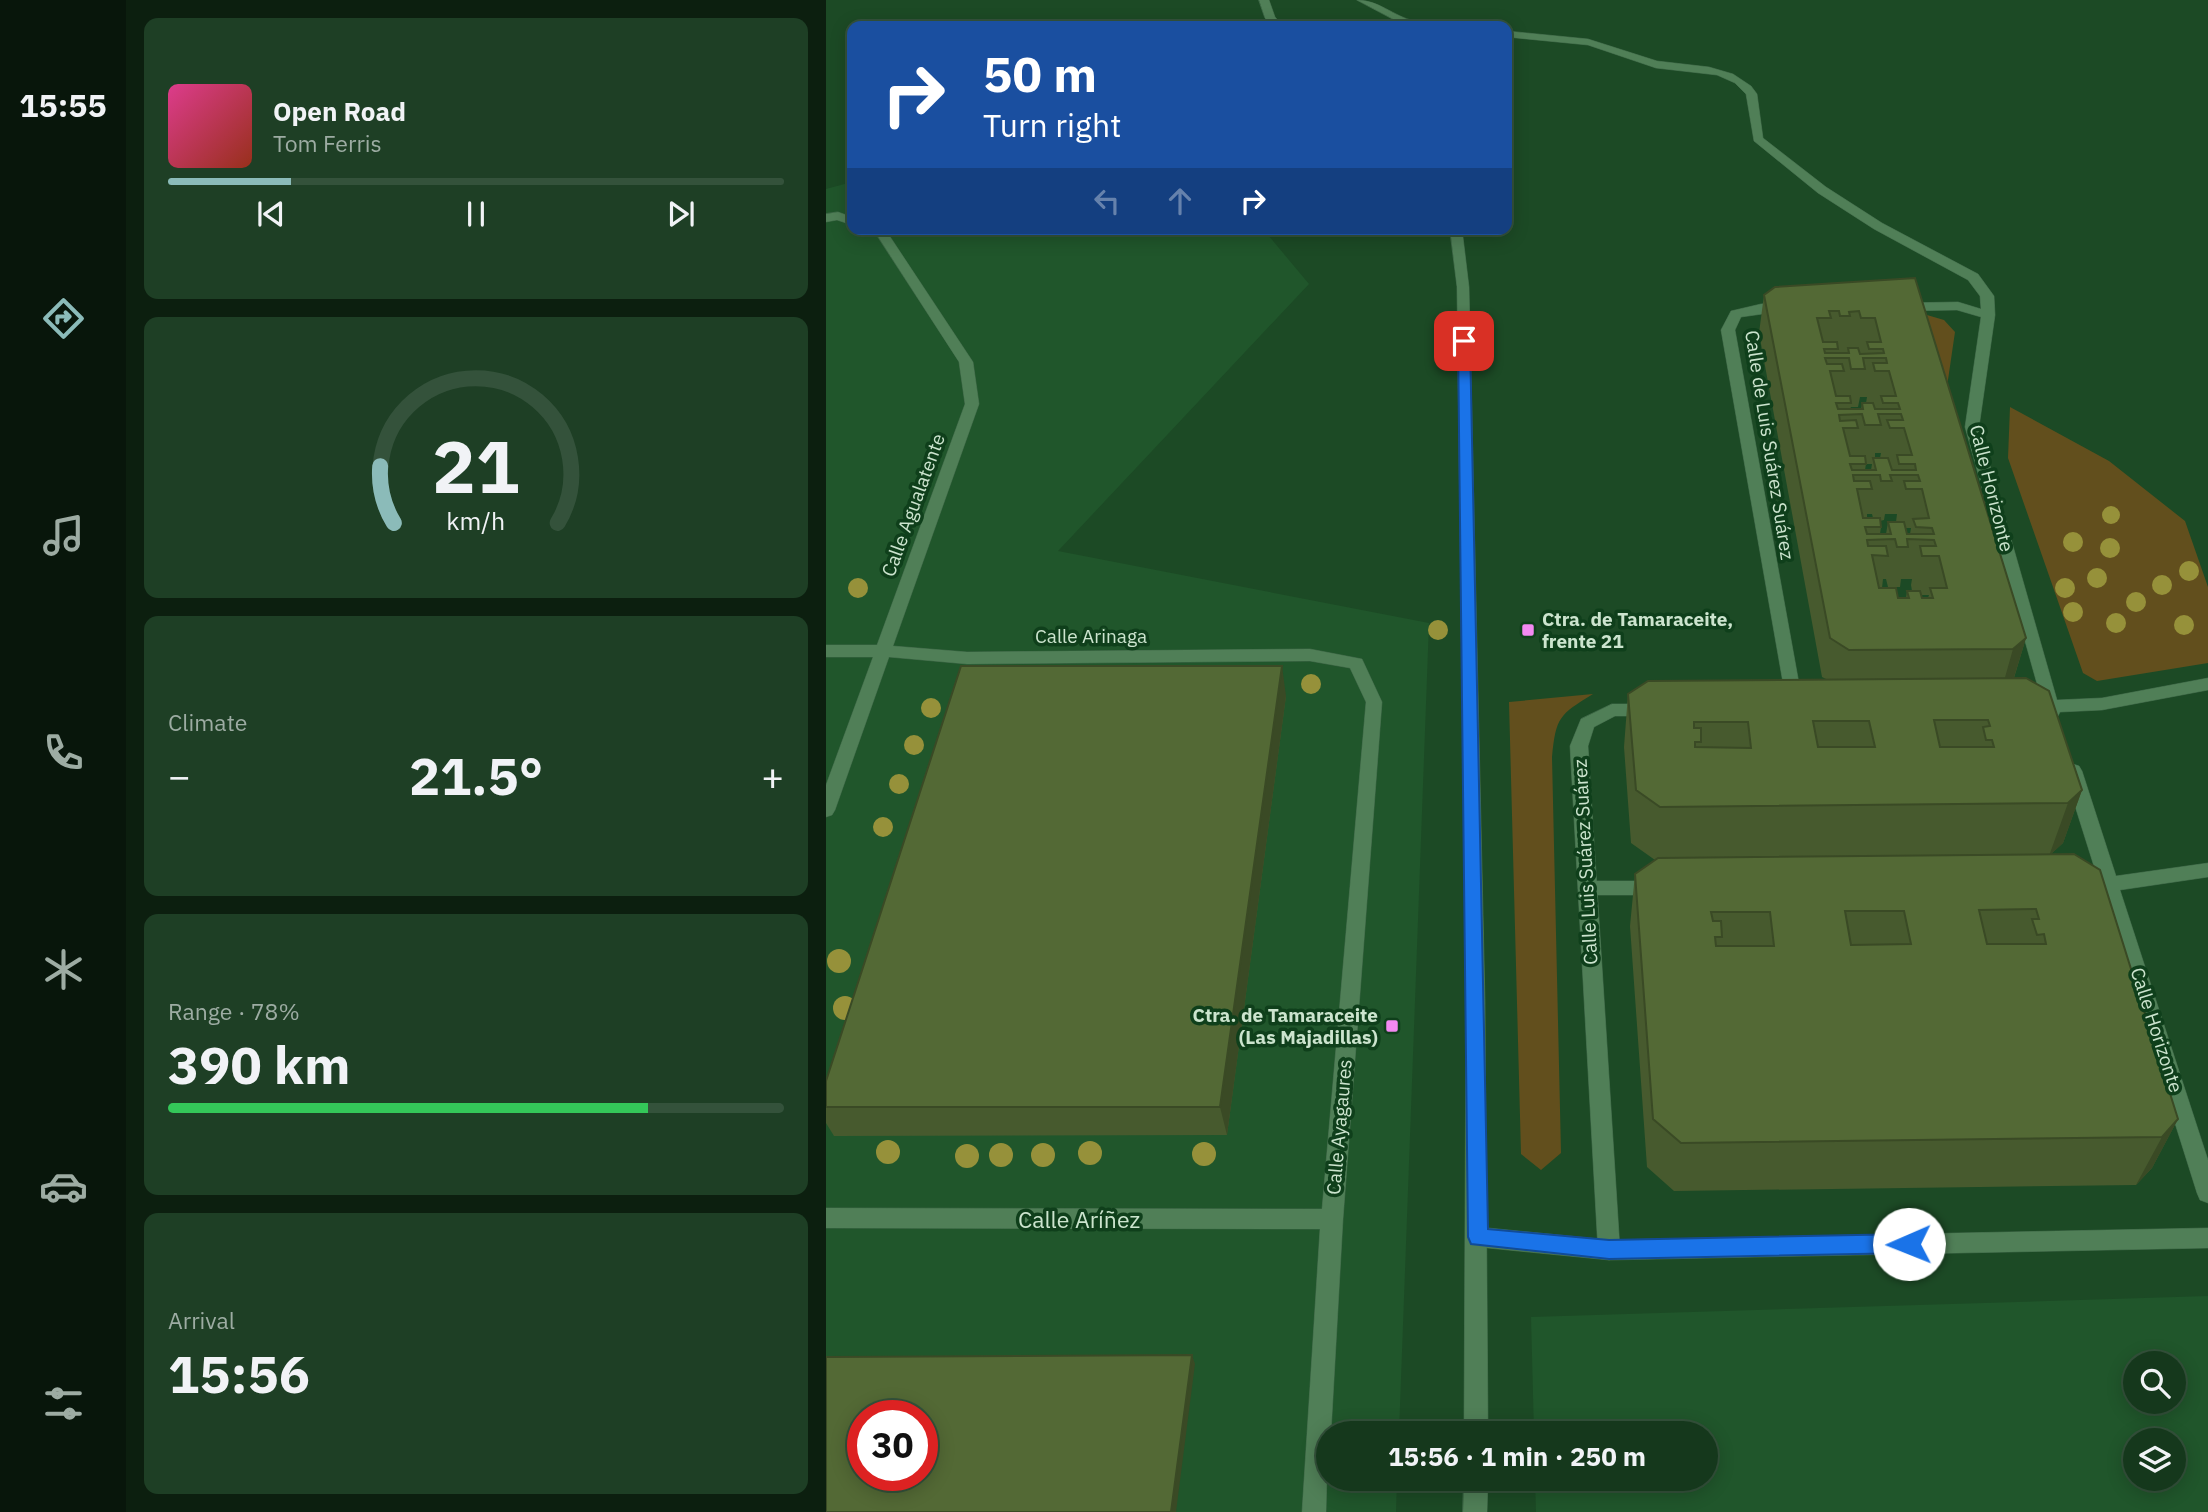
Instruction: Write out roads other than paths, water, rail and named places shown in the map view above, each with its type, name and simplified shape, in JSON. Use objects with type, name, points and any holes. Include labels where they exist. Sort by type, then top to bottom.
[{"type":"street","points":[[1265,0],[1273,21]]},
{"type":"street","points":[[1362,0],[1404,21]]},
{"type":"street","name":"Calle Horizonte","points":[[1512,35],[1598,44],[1635,59],[1665,66],[1700,68],[1725,75],[1746,87],[1756,104],[1754,129],[1758,139],[1822,190],[1878,226],[1973,277],[1987,296],[1988,315],[1972,426],[2043,706],[2059,732]]},
{"type":"street","name":"Calle Agualatente","points":[[826,810],[972,404],[966,362],[882,235]]},
{"type":"street","points":[[1457,235],[1463,287],[1478,1237],[1476,1421]]},
{"type":"street","points":[[1879,307],[1958,306],[1988,315]]},
{"type":"street","name":"Calle de Luis Suárez Suárez","points":[[1796,708],[1728,330],[1736,314],[1761,307],[1800,307]]},
{"type":"street","name":"Calle Arinaga","points":[[826,651],[883,651],[967,658],[1310,655],[1356,663]]},
{"type":"street","name":"Calle Ayagaures","points":[[1314,1512],[1332,1219],[1374,702],[1356,663]]},
{"type":"street","points":[[2043,706],[2102,704],[2208,684]]},
{"type":"street","name":"Calle Luis Suárez Suárez","points":[[1609,1250],[1579,746],[1587,723],[1612,710],[1667,710]]},
{"type":"street","name":"Calle Horizonte","points":[[2068,758],[2208,1193]]},
{"type":"street","points":[[2083,885],[2111,885],[2208,870]]},
{"type":"street","points":[[1587,888],[1682,887]]},
{"type":"street","name":"Calle Aríñez","points":[[826,1218],[1332,1219]]},
{"type":"street","points":[[1478,1237],[1609,1250],[2208,1238]]},
{"type":"street","points":[[1475,1512],[1476,1491]]},
{"type":"place","name":"Ctra. de Tamaraceite, frente 21","points":[[1528,630]]},
{"type":"place","name":"Ctra. de Tamaraceite (Las Majadillas)","points":[[1392,1026]]}]
